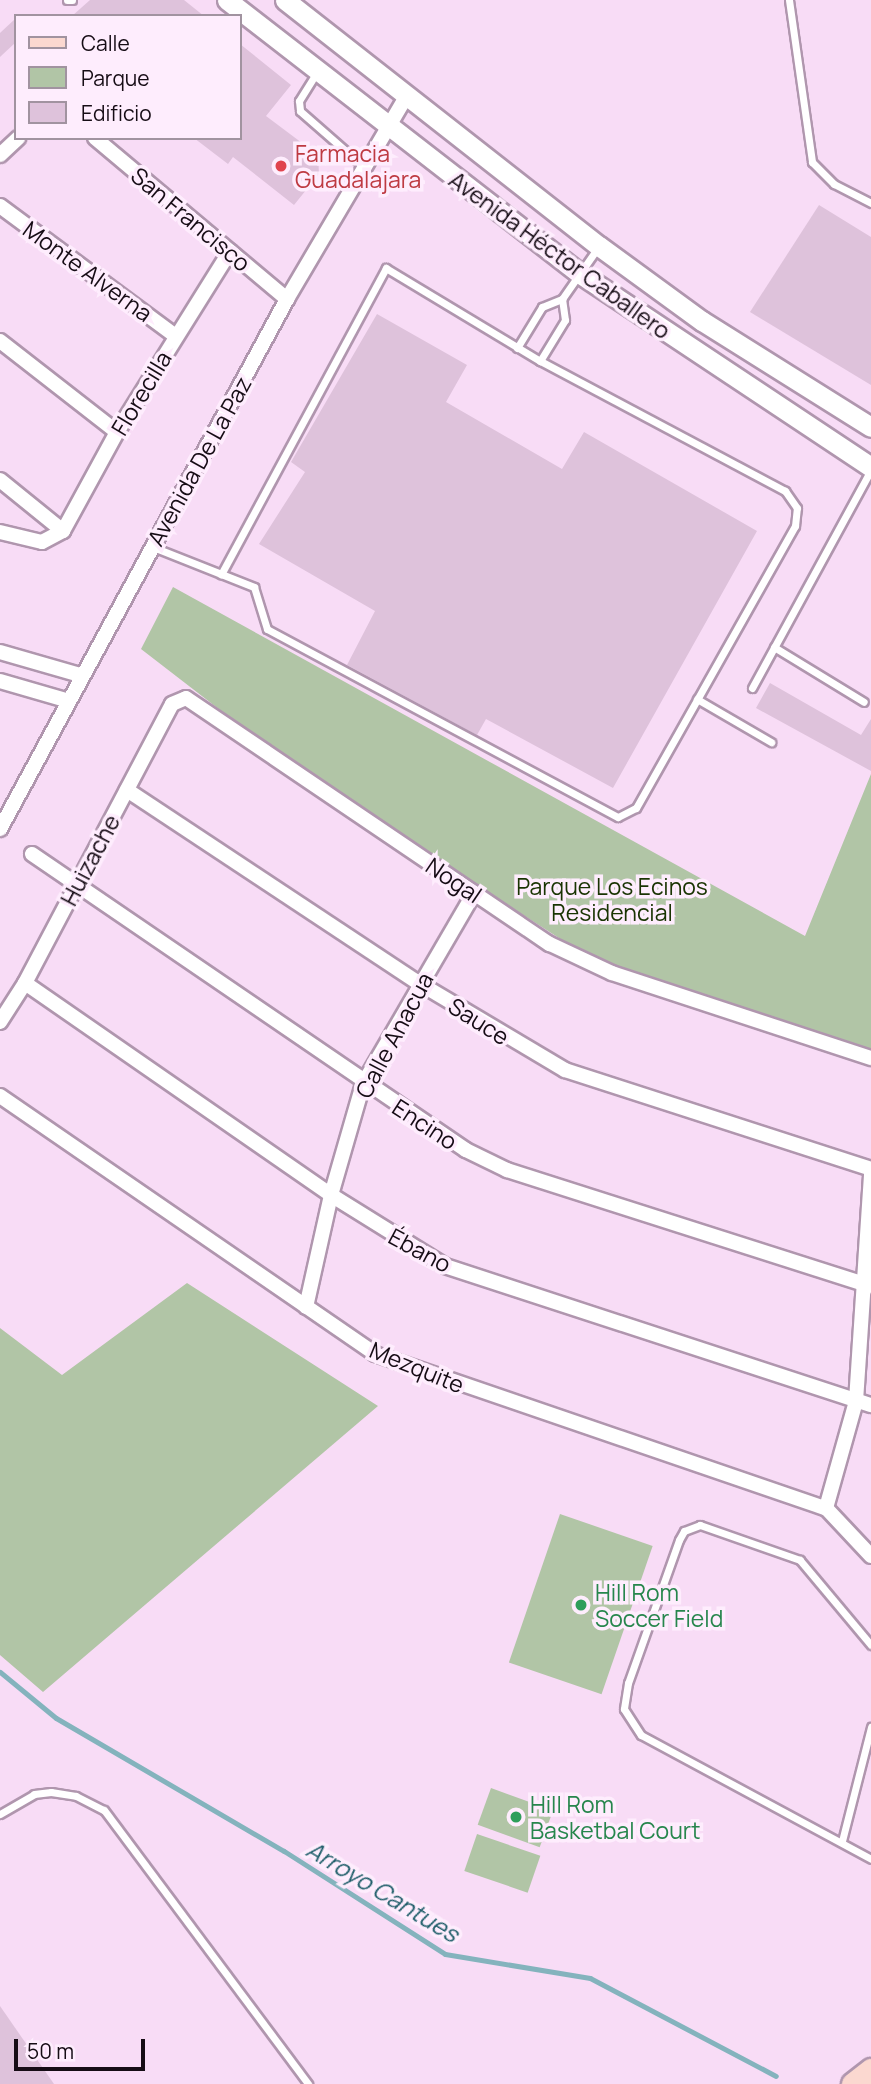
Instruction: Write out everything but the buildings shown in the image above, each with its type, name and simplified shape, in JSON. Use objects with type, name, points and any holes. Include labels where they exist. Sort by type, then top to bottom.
[{"type":"main road","name":"Avenida Héctor Caballero","points":[[227,0],[579,273],[871,468]]},
{"type":"main road","name":"Avenida Héctor Caballero","points":[[285,0],[406,97],[702,321],[871,427]]},
{"type":"main road","points":[[853,2084],[871,2070]]},
{"type":"street","name":"Avenida De La Paz","points":[[0,829],[287,299],[406,97]]},
{"type":"street","points":[[0,156],[16,140]]},
{"type":"street","name":"San Francisco","points":[[97,140],[287,299]]},
{"type":"street","name":"Monte Alverna","points":[[0,206],[176,335]]},
{"type":"street","name":"Florecilla","points":[[60,534],[117,432],[230,251]]},
{"type":"street","points":[[0,341],[117,432]]},
{"type":"street","points":[[0,480],[60,534],[42,542],[0,532]]},
{"type":"street","points":[[0,653],[83,676]]},
{"type":"street","points":[[0,681],[69,701]]},
{"type":"street","name":"Huizache","points":[[0,1022],[25,983],[172,704],[180,699]]},
{"type":"street","name":"Nogal","points":[[180,699],[192,700],[550,944],[612,973],[871,1058]]},
{"type":"street","name":"Sauce","points":[[127,790],[419,983],[565,1070],[871,1171]]},
{"type":"street","name":"Encino","points":[[32,854],[363,1084],[466,1150],[507,1170],[869,1286]]},
{"type":"street","name":"Calle Anacua","points":[[306,1307],[331,1195],[363,1084],[419,983],[474,894]]},
{"type":"street","name":"Ébano","points":[[25,983],[331,1195],[445,1266],[871,1405]]},
{"type":"street","name":"Mezquite","points":[[0,1096],[306,1307],[397,1364],[826,1508],[871,1556]]},
{"type":"street","points":[[826,1508],[856,1401],[869,1286],[871,1171]]},
{"type":"lane","points":[[789,0],[812,162],[834,184],[871,203]]},
{"type":"lane","points":[[318,72],[299,101],[300,111],[365,168]]},
{"type":"lane","points":[[517,348],[542,307],[562,299],[600,246]]},
{"type":"lane","points":[[152,547],[258,590],[267,629],[611,816],[626,816],[636,808],[795,526],[797,508],[785,491],[540,361],[386,268],[221,574]]},
{"type":"lane","points":[[540,361],[565,320],[562,299]]},
{"type":"lane","points":[[752,688],[871,468]]},
{"type":"lane","points":[[774,648],[864,702]]},
{"type":"lane","points":[[697,699],[771,742]]},
{"type":"lane","points":[[871,1645],[800,1560],[700,1525],[684,1531],[679,1540],[625,1695],[627,1719],[641,1735],[871,1859]]},
{"type":"lane","points":[[842,1841],[871,1727]]},
{"type":"lane","points":[[0,1814],[34,1794],[51,1792],[76,1796],[104,1810],[308,2084]]},
{"type":"green space","name":"Parque Los Ecinos Residencial","points":[[173,587],[805,936],[871,774],[871,1050],[587,956],[396,833],[268,747],[141,649]]},
{"type":"green space","points":[[187,1283],[378,1406],[43,1692],[0,1655],[0,1328],[62,1375]]},
{"type":"green space","name":"Hill Rom Soccer Field","points":[[560,1514],[653,1546],[602,1694],[509,1662]]},
{"type":"green space","name":"Hill Rom Basketbal Court","points":[[491,1788],[553,1811],[540,1847],[478,1825]]},
{"type":"green space","points":[[477,1834],[540,1856],[528,1893],[464,1871]]},
{"type":"waterway","name":"Arroyo Cantues","points":[[0,1672],[56,1718],[284,1851],[445,1954],[590,1978],[776,2076]]},
{"type":"place","name":"Farmacia Guadalajara","points":[[281,166]]},
{"type":"place","name":"Hill Rom Soccer Field","points":[[581,1605]]},
{"type":"place","name":"Hill Rom Basketbal Court","points":[[516,1817]]}]
